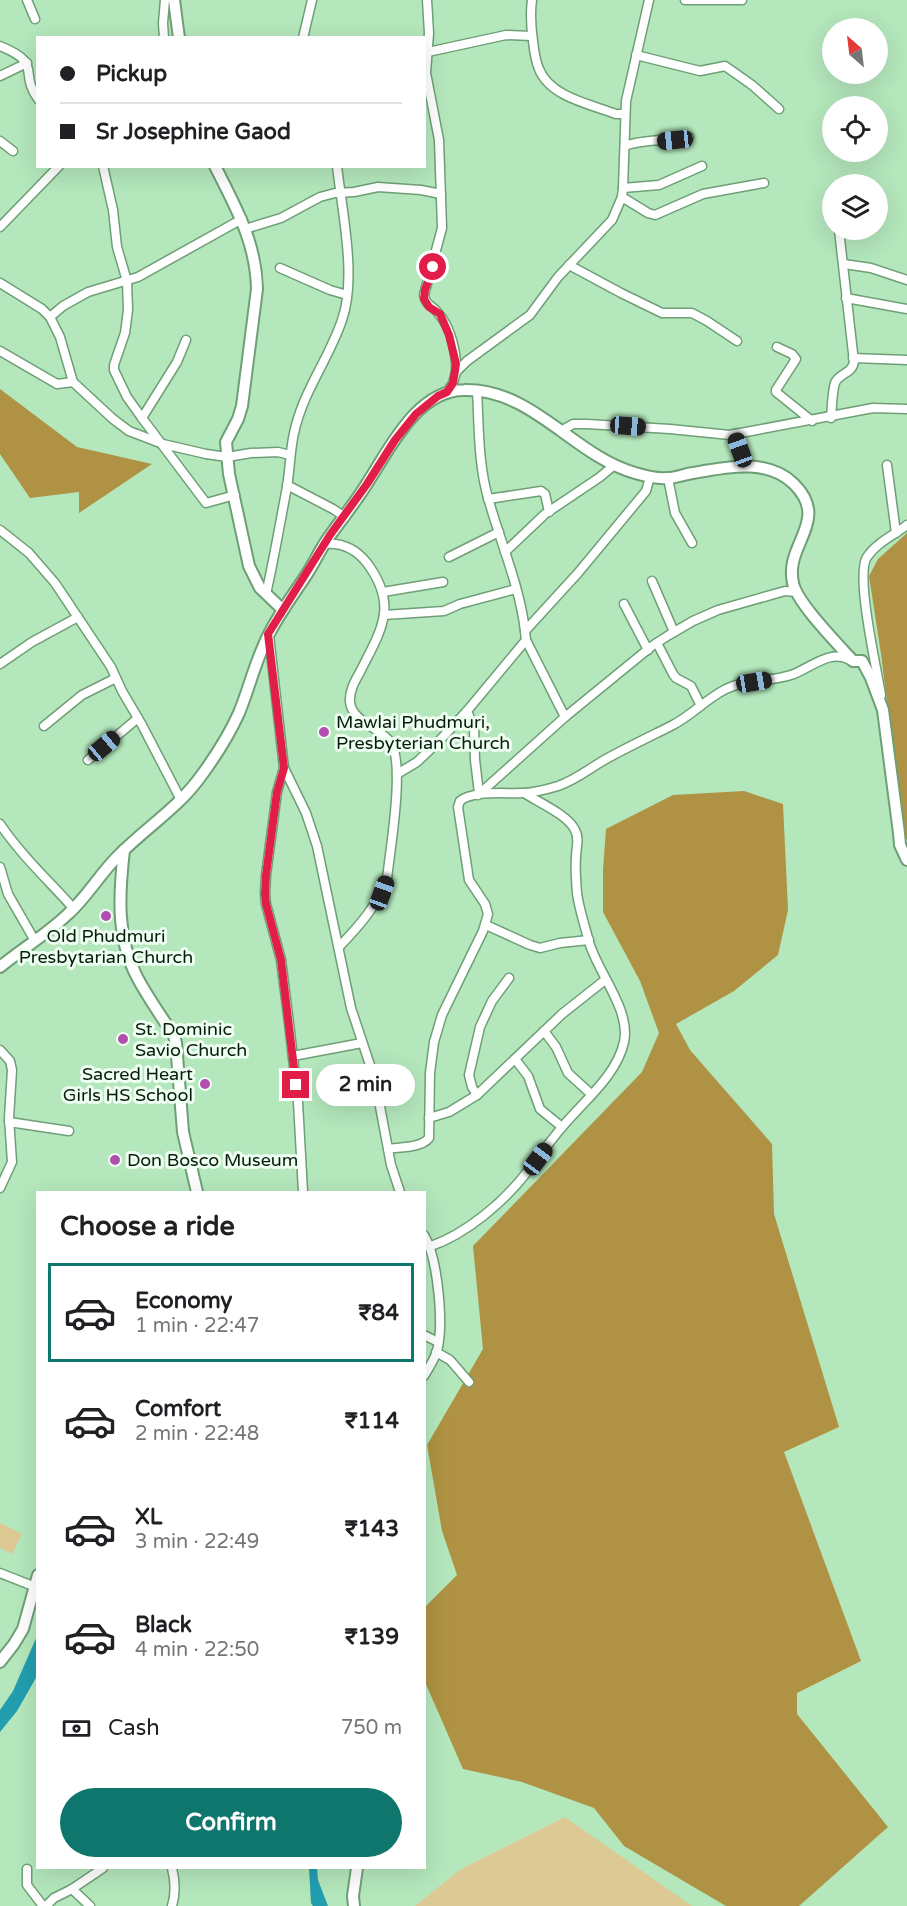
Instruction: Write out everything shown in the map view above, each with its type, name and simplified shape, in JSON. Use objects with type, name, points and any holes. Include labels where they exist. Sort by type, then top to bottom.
[{"type":"street","points":[[27,0],[35,19]]},
{"type":"street","points":[[164,36],[165,0]]},
{"type":"street","points":[[174,0],[179,36]]},
{"type":"street","points":[[303,36],[312,0]]},
{"type":"street","points":[[427,0],[426,73],[439,140],[442,228],[424,295],[426,303],[440,314],[454,349],[456,372],[447,392]]},
{"type":"street","points":[[531,0],[532,36],[538,67],[542,75],[552,87],[581,101],[616,114],[624,114]]},
{"type":"street","points":[[456,372],[530,315],[569,265],[612,220],[622,192],[625,146],[624,114],[649,0]]},
{"type":"street","points":[[685,0],[742,0]]},
{"type":"street","points":[[428,52],[506,35],[532,36]]},
{"type":"street","points":[[0,46],[24,58],[36,94]]},
{"type":"street","points":[[636,56],[700,71],[725,66],[753,85],[779,109]]},
{"type":"street","points":[[0,76],[27,63]]},
{"type":"street","points":[[625,146],[635,142],[689,137]]},
{"type":"street","points":[[0,141],[13,151]]},
{"type":"street","points":[[622,192],[659,185],[702,166]]},
{"type":"street","points":[[0,227],[57,168]]},
{"type":"street","points":[[103,168],[113,210],[117,247],[127,280],[126,333],[114,370],[142,418],[196,492],[206,502],[235,495]]},
{"type":"street","points":[[216,168],[244,224],[254,257],[256,290],[242,406],[226,442],[227,457],[246,559],[252,575],[266,594],[283,610]]},
{"type":"street","points":[[266,594],[287,485],[294,432],[314,377],[338,332],[346,309],[347,237],[337,168]]},
{"type":"street","points":[[622,192],[648,213],[655,215],[703,194],[764,183]]},
{"type":"street","points":[[50,317],[63,306],[88,292],[138,277],[158,264],[244,224],[281,218],[320,197],[378,187],[441,194]]},
{"type":"street","points":[[831,418],[836,383],[853,368],[840,240]]},
{"type":"street","points":[[844,264],[871,268],[907,280]]},
{"type":"street","points":[[569,265],[621,294],[662,313],[692,313],[737,341]]},
{"type":"street","points":[[280,268],[347,296]]},
{"type":"street","points":[[0,283],[42,309],[50,317],[60,337],[73,382],[129,431],[163,444],[227,457],[263,452],[290,455]]},
{"type":"street","points":[[846,298],[907,309]]},
{"type":"street","points":[[142,418],[177,362],[186,340]]},
{"type":"street","points":[[777,347],[792,354],[796,359],[776,392],[812,421]]},
{"type":"street","points":[[0,351],[57,384],[73,382]]},
{"type":"street","points":[[853,358],[907,360]]},
{"type":"street","points":[[477,390],[488,499],[516,589],[526,636],[565,717]]},
{"type":"street","points":[[0,967],[74,909],[111,862],[181,800],[212,762],[238,714],[268,634],[324,544],[345,517],[395,440],[416,414],[438,396],[447,392],[477,390],[497,395],[526,407],[613,466],[650,477],[668,478],[746,466],[768,468],[783,474],[804,495],[809,518],[794,559],[791,572],[793,587],[853,661]]},
{"type":"street","points":[[561,431],[573,424],[587,424],[734,434],[831,418],[873,408],[907,409]]},
{"type":"street","points":[[734,434],[746,466]]},
{"type":"street","points":[[887,465],[896,533]]},
{"type":"street","points":[[505,552],[549,512],[613,466]]},
{"type":"street","points":[[397,774],[417,762],[467,711],[646,491],[650,477]]},
{"type":"street","points":[[668,478],[675,513],[692,543]]},
{"type":"street","points":[[287,485],[333,508],[345,517]]},
{"type":"street","points":[[488,499],[541,491],[545,494],[549,512]]},
{"type":"street","points":[[907,525],[871,552],[863,566],[898,833],[907,861]]},
{"type":"street","points":[[0,530],[29,553],[55,583],[78,617],[111,668],[181,800]]},
{"type":"street","points":[[449,556],[499,532]]},
{"type":"street","points":[[324,544],[337,543],[358,553],[374,574],[383,592],[386,609],[350,698],[354,713],[391,743],[397,763],[387,879],[382,893],[368,916],[339,947]]},
{"type":"street","points":[[652,581],[674,632]]},
{"type":"street","points":[[383,592],[443,582]]},
{"type":"street","points":[[384,615],[444,611],[460,604],[516,589]]},
{"type":"street","points":[[479,794],[565,717],[674,632],[718,610],[785,591],[796,592]]},
{"type":"street","points":[[624,604],[648,650]]},
{"type":"street","points":[[0,664],[32,642],[78,617]]},
{"type":"street","points":[[268,634],[284,768],[306,813],[318,846],[351,1008],[379,1096],[388,1149],[399,1191]]},
{"type":"street","points":[[657,643],[676,678],[691,686],[700,704]]},
{"type":"street","points":[[388,1149],[425,1142],[429,1138],[430,1073],[434,1042],[442,1015],[486,925],[487,907],[469,880],[458,807],[458,803],[463,798],[504,792],[524,794],[558,786],[576,779],[642,739],[685,719],[700,704],[737,684],[790,676],[824,659],[842,656],[853,661],[862,661],[883,710]]},
{"type":"street","points":[[44,726],[82,695],[116,678]]},
{"type":"street","points":[[467,711],[474,728],[479,794]]},
{"type":"street","points":[[88,760],[138,718]]},
{"type":"street","points":[[284,768],[277,792],[265,894],[281,960],[300,1124],[303,1191]]},
{"type":"street","points":[[431,1246],[448,1240],[464,1230],[506,1195],[525,1175],[619,1059],[626,1033],[626,1022],[605,980],[589,940],[578,895],[576,832],[555,812],[524,794]]},
{"type":"street","points":[[0,824],[14,845],[39,869],[74,909]]},
{"type":"street","points":[[124,850],[119,887],[121,926],[136,975],[174,1036],[183,1132],[197,1191]]},
{"type":"street","points":[[0,867],[8,894],[35,941]]},
{"type":"street","points":[[486,925],[540,948],[589,940]]},
{"type":"street","points":[[477,1095],[469,1075],[480,1027],[492,1001],[509,978]]},
{"type":"street","points":[[429,1118],[449,1112],[477,1095],[562,1014],[605,980]]},
{"type":"street","points":[[544,1031],[556,1047],[568,1073],[591,1094]]},
{"type":"street","points":[[293,1056],[362,1043]]},
{"type":"street","points":[[0,1050],[10,1061],[12,1070],[9,1122],[12,1162],[0,1188]]},
{"type":"street","points":[[515,1059],[528,1076],[540,1110],[562,1127]]},
{"type":"street","points":[[9,1122],[69,1131]]},
{"type":"street","points":[[426,1238],[431,1246],[438,1297],[438,1342],[436,1352],[426,1372]]},
{"type":"street","points":[[426,1336],[438,1342]]},
{"type":"street","points":[[436,1352],[450,1360],[469,1382]]},
{"type":"street","points":[[0,1573],[35,1580],[23,1629],[0,1662]]},
{"type":"street","points":[[27,1869],[27,1885],[44,1906],[102,1869]]},
{"type":"street","points":[[172,1869],[175,1888],[172,1906]]},
{"type":"street","points":[[354,1906],[357,1869]]},
{"type":"street","points":[[72,1889],[90,1906]]},
{"type":"shaded area","points":[[0,389],[77,447],[152,464],[79,513],[79,492],[30,498],[0,454]]},
{"type":"shaded area","points":[[907,533],[907,840],[903,832],[869,576],[878,559]]},
{"type":"shaded area","points":[[744,791],[783,804],[788,910],[778,955],[734,991],[676,1024],[690,1050],[772,1144],[774,1214],[839,1427],[784,1452],[861,1661],[797,1693],[797,1714],[888,1827],[799,1906],[726,1906],[624,1846],[594,1808],[522,1782],[463,1769],[426,1684],[426,1606],[457,1575],[442,1531],[427,1445],[483,1349],[473,1246],[642,1072],[659,1033],[640,981],[603,912],[606,829],[673,795]]},
{"type":"shaded area","points":[[0,1523],[22,1534],[12,1554],[0,1548]]},
{"type":"shaded area","points":[[565,1817],[692,1906],[415,1906],[461,1869]]},
{"type":"water","points":[[36,1638],[36,1678],[17,1711],[0,1732],[0,1710],[13,1691]]},
{"type":"water","points":[[309,1869],[317,1869],[318,1880],[328,1906],[313,1906]]},
{"type":"place","name":"Mawlai Phudmuri, Presbyterian Church","points":[[324,732]]},
{"type":"place","name":"Old Phudmuri Presbytarian Church","points":[[106,916]]},
{"type":"place","name":"St. Dominic Savio Church","points":[[123,1039]]},
{"type":"place","name":"Sacred Heart Girls HS School","points":[[205,1084]]},
{"type":"place","name":"Don Bosco Museum","points":[[115,1160]]},
{"type":"route","points":[[296,1085],[281,960],[265,894],[277,792],[284,768],[268,634],[330,535],[345,517],[395,440],[416,414],[438,396],[447,392],[453,383],[456,372],[454,349],[440,314],[429,307],[424,299],[433,267]]}]
